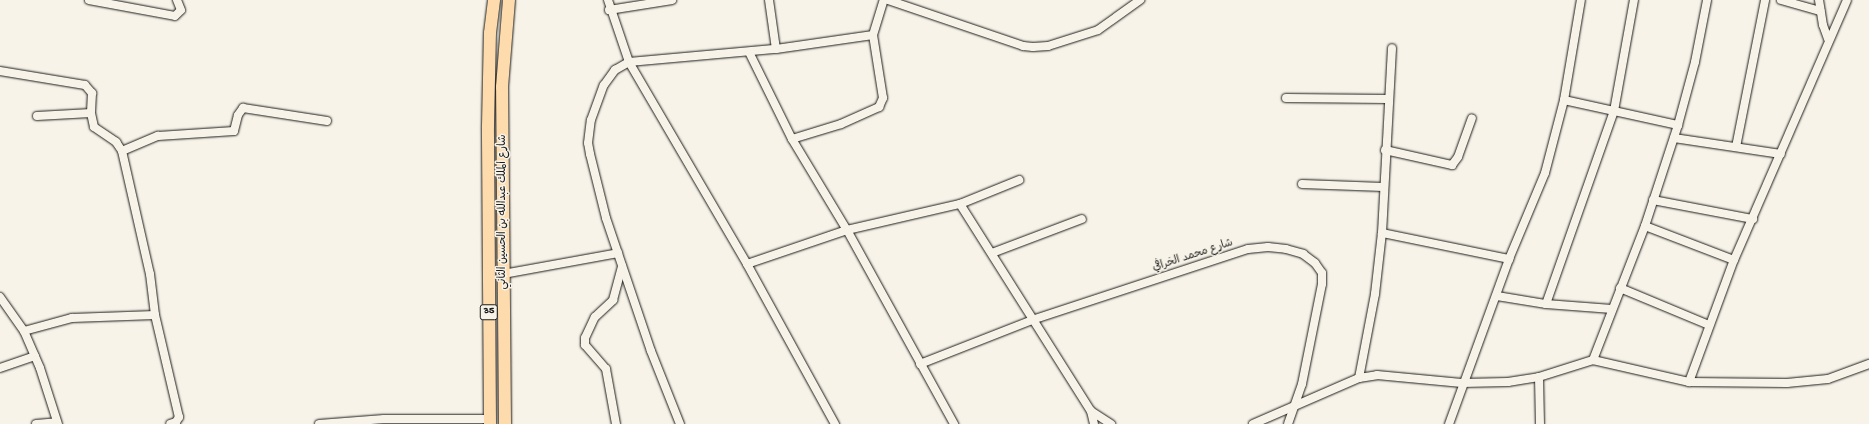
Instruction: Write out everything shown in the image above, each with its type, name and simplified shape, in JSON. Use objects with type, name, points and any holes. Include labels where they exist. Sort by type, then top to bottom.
[{"type":"highway","name":"شارع الملك عبدالله بن الحسين الثاني","points":[[490,422],[490,49],[494,0]]},
{"type":"highway","name":"شارع الملك عبدالله بن الحسين الثاني","points":[[505,424],[502,87],[509,0]]},
{"type":"highway","points":[[489,200],[496,204],[502,200]]},
{"type":"highway","points":[[489,231],[496,226],[503,231]]},
{"type":"street","points":[[89,0],[175,16],[181,10],[177,0]]},
{"type":"street","points":[[608,0],[609,10],[629,62],[746,264],[835,424]]},
{"type":"street","points":[[609,10],[672,0]]},
{"type":"street","points":[[769,0],[776,49]]},
{"type":"street","points":[[792,139],[842,124],[880,107],[883,98],[873,35],[884,0]]},
{"type":"street","points":[[888,0],[1023,46],[1033,47],[1048,46],[1098,30],[1140,0]]},
{"type":"street","points":[[1448,424],[1462,383],[1497,296],[1509,259],[1545,173],[1564,100],[1580,0]]},
{"type":"street","points":[[1546,304],[1614,110],[1634,0]]},
{"type":"street","points":[[1592,360],[1645,226],[1674,138],[1695,62],[1707,0]]},
{"type":"street","points":[[1736,147],[1765,0]]},
{"type":"street","points":[[1781,0],[1820,11]]},
{"type":"street","points":[[1819,0],[1820,11],[1828,39]]},
{"type":"street","points":[[1689,382],[1709,324],[1734,260],[1781,154],[1828,39],[1847,0]]},
{"type":"street","points":[[680,424],[651,351],[606,218],[588,143],[594,110],[608,77],[629,62],[749,52],[873,35]]},
{"type":"street","points":[[1359,378],[1375,294],[1382,233],[1385,150],[1392,48]]},
{"type":"street","points":[[749,52],[792,139],[847,230],[954,424]]},
{"type":"street","points":[[0,71],[85,85],[92,93],[91,112],[94,127],[111,138],[122,151],[150,274],[155,315],[179,417],[176,422],[170,424]]},
{"type":"street","points":[[1286,98],[1388,99]]},
{"type":"street","points":[[1564,100],[1678,125]]},
{"type":"street","points":[[122,151],[158,136],[234,131],[238,115],[243,108],[326,121]]},
{"type":"street","points":[[36,116],[91,112]]},
{"type":"street","points":[[1385,150],[1452,165],[1458,157],[1472,118]]},
{"type":"street","points":[[1674,138],[1781,154]]},
{"type":"street","points":[[746,264],[847,230],[960,204],[1019,180]]},
{"type":"street","points":[[1302,184],[1383,188]]},
{"type":"street","points":[[1653,200],[1753,219]]},
{"type":"street","points":[[960,204],[1035,319],[1091,411],[1094,424]]},
{"type":"street","points":[[992,253],[1082,219]]},
{"type":"street","points":[[1645,226],[1734,260]]},
{"type":"street","points":[[1382,233],[1509,259]]},
{"type":"street","name":"شارع محمد الخرافي","points":[[920,364],[1035,319],[1248,249],[1268,246],[1303,254],[1315,263],[1322,273],[1322,284],[1302,384],[1288,424]]},
{"type":"street","points":[[503,274],[618,253]]},
{"type":"street","points":[[616,424],[606,369],[585,345],[585,338],[595,317],[613,300],[619,282],[622,263]]},
{"type":"street","points":[[1620,288],[1709,324]]},
{"type":"street","points":[[1497,296],[1546,304],[1612,309]]},
{"type":"street","points":[[0,297],[24,331],[35,356],[57,423],[36,424]]},
{"type":"street","points":[[24,331],[72,318],[155,315]]},
{"type":"street","points":[[0,368],[35,356]]},
{"type":"street","points":[[1253,424],[1292,409],[1359,378],[1392,374],[1462,383],[1508,382],[1539,377],[1592,360],[1689,382],[1806,383],[1828,379],[1869,364]]},
{"type":"street","points":[[1539,377],[1540,424]]},
{"type":"street","points":[[1091,411],[1111,424]]},
{"type":"street","points":[[319,424],[384,419],[490,422]]}]
